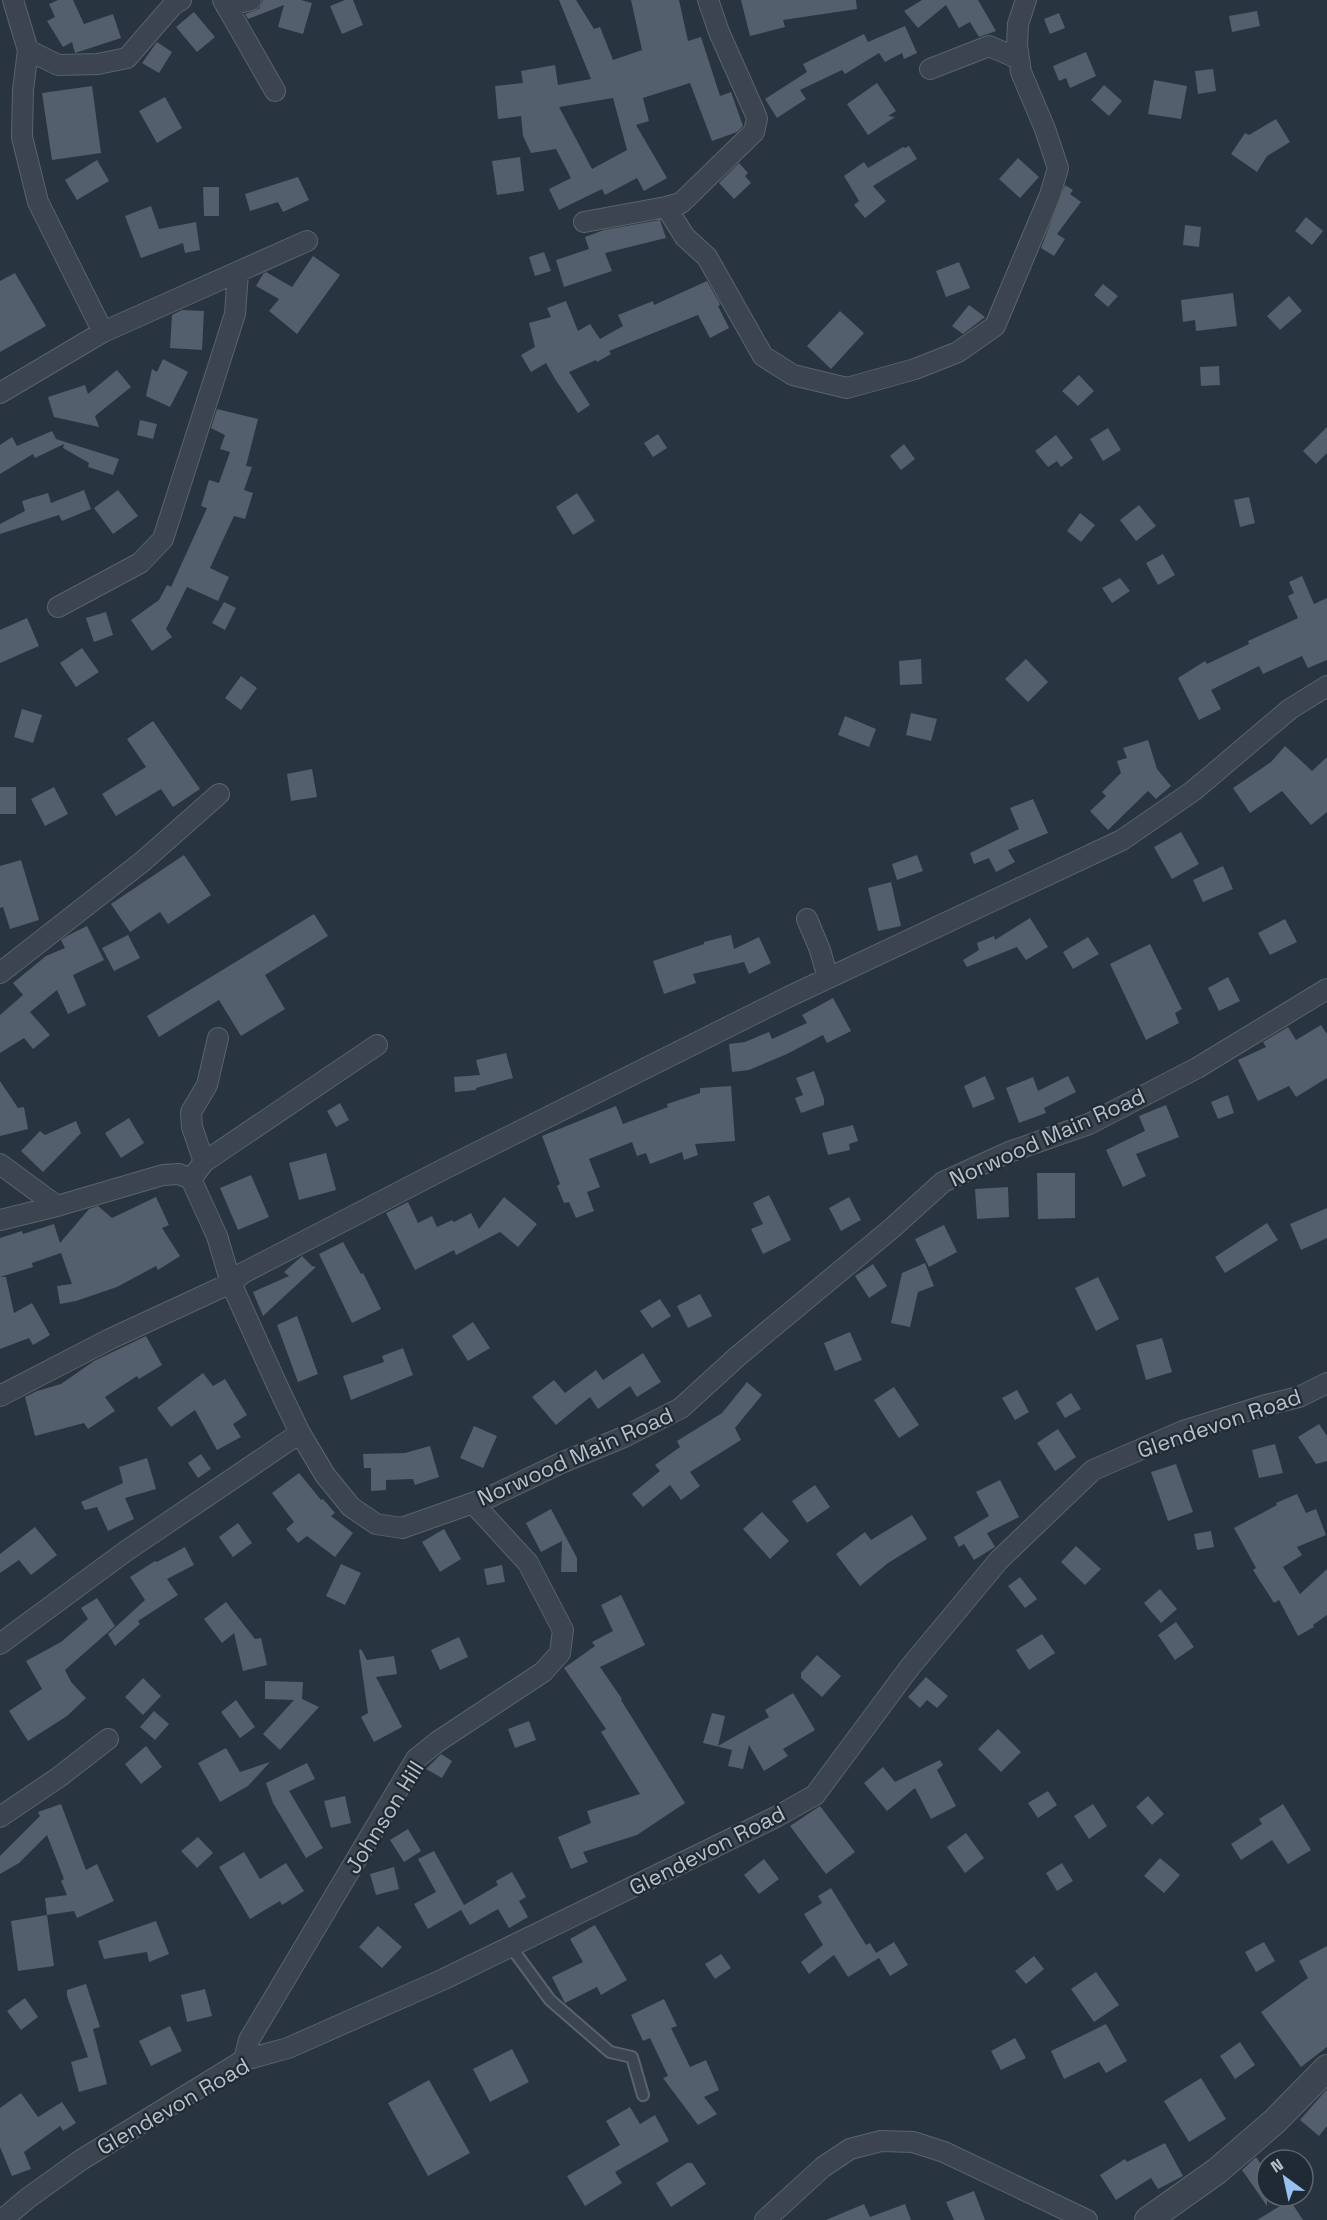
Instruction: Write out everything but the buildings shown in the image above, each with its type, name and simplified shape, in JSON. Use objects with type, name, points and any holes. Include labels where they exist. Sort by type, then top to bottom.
[{"type":"street","points":[[28,50],[58,65],[98,64],[127,58],[173,5],[181,0]]},
{"type":"street","points":[[251,0],[225,3],[275,91]]},
{"type":"street","points":[[584,222],[681,203],[749,138],[756,125],[755,113],[719,32],[708,0]]},
{"type":"street","points":[[666,207],[685,237],[707,257],[762,356],[793,375],[847,388],[915,369],[958,352],[995,326],[1050,195],[1058,168],[1045,129],[1021,72],[1017,45],[1018,24],[1026,0]]},
{"type":"street","points":[[10,14],[28,50],[23,90],[22,137],[38,202],[104,332]]},
{"type":"street","points":[[930,69],[989,46],[1019,59]]},
{"type":"street","points":[[0,393],[104,332],[307,241]]},
{"type":"street","points":[[58,607],[140,563],[163,539],[235,314],[238,273]]},
{"type":"street","points":[[0,1396],[111,1339],[231,1283],[243,1273],[444,1169],[828,978],[1122,840],[1193,791],[1290,709],[1327,686]]},
{"type":"street","points":[[0,973],[134,869],[219,794]]},
{"type":"street","points":[[807,919],[828,978]]},
{"type":"street","name":"Norwood Main Road","points":[[191,1179],[217,1236],[231,1283],[300,1433],[325,1476],[351,1507],[376,1524],[402,1528],[473,1503],[624,1437],[681,1408],[738,1356],[891,1229],[943,1182],[1009,1152],[1089,1124],[1197,1068],[1327,989]]},
{"type":"street","points":[[204,1162],[192,1127],[191,1112],[207,1086],[218,1038]]},
{"type":"street","points":[[0,1220],[163,1175],[179,1174],[191,1179],[204,1162],[377,1045]]},
{"type":"street","points":[[0,1164],[57,1206]]},
{"type":"street","name":"Glendevon Road","points":[[2,2220],[81,2160],[244,2060],[288,2048],[444,1979],[776,1817],[815,1795],[910,1667],[999,1560],[1093,1470],[1183,1431],[1266,1404],[1299,1397],[1327,1383]]},
{"type":"street","points":[[0,1644],[126,1551],[300,1433]]},
{"type":"street","name":"Johnson Hill","points":[[244,2060],[249,2040],[416,1759],[437,1742],[543,1672],[560,1653],[563,1630],[528,1563],[473,1503]]},
{"type":"street","points":[[0,1817],[59,1777],[108,1739]]},
{"type":"street","points":[[1148,2220],[1217,2171],[1275,2121],[1327,2068]]},
{"type":"street","points":[[765,2220],[823,2167],[850,2149],[881,2141],[914,2142],[944,2152],[1087,2220]]},
{"type":"lane","points":[[511,1947],[550,2000],[610,2052],[632,2057],[643,2095]]}]
